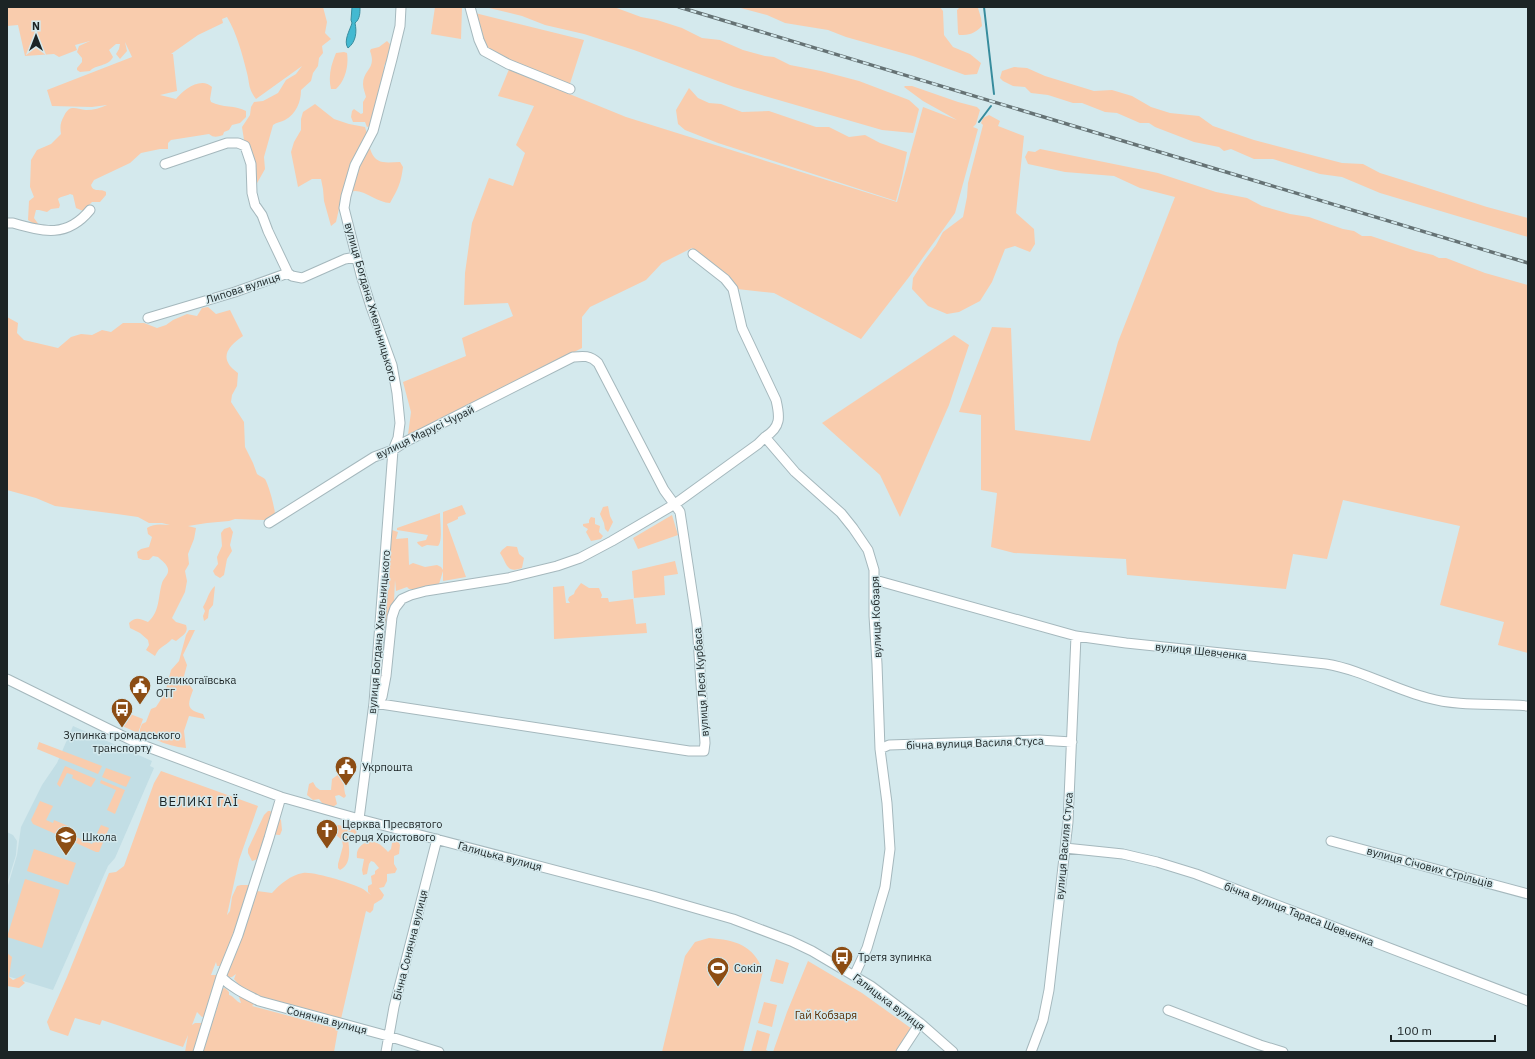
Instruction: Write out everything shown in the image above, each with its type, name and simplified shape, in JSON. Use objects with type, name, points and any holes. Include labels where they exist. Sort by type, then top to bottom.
[{"type":"street","name":"вулиця Богдана Хмельницького","points":[[359,819],[374,703],[393,450],[398,438],[400,423],[398,394],[392,365],[371,307],[356,257],[344,208],[355,165],[374,131],[400,26],[401,7]]},
{"type":"street","points":[[470,7],[479,40],[484,51],[508,64],[570,89]]},
{"type":"street","name":"Липова вулиця","points":[[148,318],[235,292],[288,273],[262,215],[255,206],[252,193],[251,164],[245,146],[238,143],[227,143],[165,164]]},
{"type":"street","points":[[7,223],[13,223],[46,231],[59,230],[81,221],[90,210]]},
{"type":"street","points":[[374,703],[382,697],[386,676],[392,617],[395,608],[402,600],[411,595],[426,591],[508,578],[557,566],[580,558],[674,504],[773,432],[779,421],[778,410],[773,393],[742,328],[733,289],[719,274],[693,254]]},
{"type":"street","points":[[288,273],[292,276],[302,278],[356,257]]},
{"type":"street","name":"вулиця Марусі Чурай","points":[[269,523],[374,456],[393,450],[405,442],[573,357],[588,356]]},
{"type":"street","name":"вулиця Леся Курбаса","points":[[374,703],[681,750],[704,751],[705,743],[697,624],[680,512],[664,490],[598,363],[594,358],[588,356]]},
{"type":"street","name":"вулиця Кобзаря","points":[[765,437],[795,472],[841,513],[868,550],[874,570],[874,616],[880,749],[887,803],[890,849],[885,886],[867,948],[854,976]]},
{"type":"street","name":"вулиця Шевченка","points":[[875,580],[1076,636],[1126,643],[1326,664],[1342,667],[1428,698],[1448,702],[1528,706]]},
{"type":"street","name":"вулиця Василя Стуса","points":[[1031,1052],[1043,1020],[1049,990],[1068,822],[1076,636]]},
{"type":"street","name":"Галицька вулиця","points":[[7,679],[137,743],[281,797],[359,819],[653,896],[733,919],[791,941],[812,951],[871,986],[920,1023],[953,1052]]},
{"type":"street","name":"бічна вулиця Василя Стуса","points":[[880,749],[889,745],[1039,740],[1072,742]]},
{"type":"street","points":[[198,1052],[221,977],[238,935],[281,797]]},
{"type":"street","name":"Бічна Сонячна вулиця","points":[[386,1052],[388,1036],[437,839]]},
{"type":"street","name":"вулиця Січових Стрільців","points":[[1331,841],[1528,894]]},
{"type":"street","name":"бічна вулиця Тараса Шевченка","points":[[1065,848],[1123,854],[1187,871],[1528,1001]]},
{"type":"street","name":"Сонячна вулиця","points":[[221,977],[240,992],[259,1001],[388,1036],[439,1052]]},
{"type":"street","points":[[1168,1010],[1260,1045],[1283,1052]]},
{"type":"street","points":[[901,1052],[920,1023]]},
{"type":"shaded area","name":"Школа","points":[[73,726],[152,761],[150,766],[154,768],[115,858],[108,866],[53,990],[7,976],[7,889],[17,855],[21,827],[42,785],[57,763]]},
{"type":"shaded area","points":[[7,832],[13,835],[17,841],[16,855],[7,884]]},
{"type":"green space","points":[[7,7],[323,7],[327,22],[325,33],[331,39],[322,46],[323,53],[319,58],[318,66],[313,73],[311,81],[301,90],[299,103],[295,111],[285,120],[273,125],[264,157],[265,169],[256,185],[255,166],[247,144],[244,140],[242,127],[250,115],[251,107],[254,102],[263,101],[278,93],[286,80],[296,74],[302,66],[256,99],[250,89],[239,44],[227,17],[222,19],[223,23],[198,35],[171,54],[173,54],[177,91],[160,95],[176,99],[192,86],[203,83],[208,84],[212,87],[211,102],[242,109],[246,111],[246,117],[240,123],[232,125],[229,130],[224,132],[223,135],[216,137],[209,134],[171,140],[168,143],[168,149],[141,153],[130,163],[94,180],[91,185],[93,189],[106,192],[106,195],[100,202],[92,202],[83,211],[76,208],[73,195],[70,194],[62,197],[58,199],[60,205],[59,208],[51,209],[47,212],[36,210],[34,218],[39,225],[28,220],[29,201],[34,197],[30,187],[31,160],[37,150],[51,144],[61,134],[61,123],[68,110],[73,108],[91,110],[107,105],[92,107],[52,106],[47,90],[132,57],[125,42],[127,51],[120,59],[116,54],[120,44],[116,44],[109,50],[113,57],[111,60],[105,64],[95,67],[90,71],[80,72],[77,68],[82,62],[82,58],[77,52],[79,46],[90,41],[75,45],[77,50],[59,57],[54,54],[25,56],[18,25],[7,26]]},
{"type":"green space","points":[[435,7],[462,7],[461,39],[431,34]]},
{"type":"green space","points":[[485,7],[614,7],[641,17],[657,20],[682,28],[702,38],[720,40],[743,50],[774,57],[790,65],[859,81],[909,100],[919,109],[913,133],[882,130],[734,87],[634,50],[584,34],[545,25],[522,16]]},
{"type":"green space","points":[[737,7],[940,7],[943,11],[944,35],[953,47],[970,54],[981,63],[977,74],[965,75],[913,56],[846,37],[828,30],[785,23],[767,15]]},
{"type":"green space","points":[[960,7],[978,8],[982,26],[972,34],[959,35],[958,33],[957,10]]},
{"type":"green space","points":[[475,13],[584,40],[567,93],[626,117],[897,202],[923,107],[957,120],[923,101],[904,87],[912,86],[977,107],[980,110],[976,124],[973,127],[978,129],[955,213],[909,277],[861,339],[774,293],[737,289],[732,279],[692,248],[662,263],[646,280],[590,307],[582,317],[582,348],[408,435],[411,412],[403,382],[466,356],[462,338],[513,316],[508,303],[464,305],[465,273],[472,223],[489,178],[513,186],[525,153],[516,145],[534,106],[498,96],[512,62],[487,50]]},
{"type":"green space","points":[[387,41],[390,44],[389,55],[384,66],[384,83],[370,126],[367,127],[365,122],[353,122],[351,117],[352,111],[354,109],[361,114],[363,113],[363,102],[366,97],[363,86],[365,75],[372,62],[371,49],[379,47]]},
{"type":"green space","points":[[336,53],[347,53],[346,73],[339,86],[336,89],[331,89],[330,75],[334,57]]},
{"type":"green space","points":[[1014,67],[1027,68],[1045,76],[1094,91],[1112,90],[1132,96],[1151,107],[1170,113],[1199,116],[1213,126],[1254,140],[1342,163],[1363,164],[1380,173],[1487,207],[1528,218],[1528,237],[1380,193],[1342,177],[1320,174],[1273,159],[1254,159],[1231,149],[1224,151],[1219,147],[1194,142],[1155,127],[1149,123],[1140,123],[1117,113],[1105,112],[1082,103],[1073,103],[1048,95],[1031,93],[1025,87],[1013,86],[1000,78],[1002,71]]},
{"type":"green space","points":[[689,88],[698,98],[709,103],[721,104],[742,112],[769,111],[816,127],[829,127],[849,137],[865,135],[880,143],[907,152],[896,201],[718,143],[685,130],[678,124],[676,110]]},
{"type":"green space","points":[[315,104],[334,119],[365,127],[370,148],[374,157],[378,160],[385,162],[400,162],[403,167],[400,182],[390,203],[380,201],[364,193],[355,191],[351,192],[341,200],[336,222],[331,226],[324,201],[321,179],[312,179],[298,187],[291,152],[294,142],[301,130],[301,119],[303,112]]},
{"type":"green space","points":[[989,115],[1000,121],[998,126],[1024,136],[1016,213],[1034,229],[1035,244],[1030,252],[1015,246],[1005,249],[992,282],[980,301],[959,312],[947,314],[928,306],[912,289],[913,278],[936,245],[943,232],[963,217],[968,183],[983,125],[981,123],[983,118]]},
{"type":"green space","points":[[1040,149],[1158,173],[1216,192],[1247,198],[1262,206],[1290,214],[1309,217],[1343,229],[1354,231],[1362,236],[1371,236],[1439,258],[1446,258],[1485,273],[1528,285],[1528,653],[1498,645],[1504,622],[1440,605],[1460,526],[1343,500],[1327,559],[1293,554],[1286,589],[1127,575],[1126,559],[1014,553],[991,547],[997,493],[981,490],[981,415],[959,412],[992,327],[1011,328],[1015,430],[1090,441],[1118,342],[1175,197],[1140,188],[1114,176],[1065,172],[1028,164],[1025,157],[1028,151],[1035,152]]},
{"type":"green space","points":[[208,307],[216,314],[230,310],[243,336],[233,344],[227,353],[228,363],[238,373],[237,386],[232,395],[231,402],[244,422],[245,447],[257,474],[267,482],[275,515],[265,520],[235,519],[188,526],[196,528],[194,539],[188,554],[189,564],[185,571],[187,581],[185,592],[172,618],[176,622],[186,625],[187,630],[176,641],[172,639],[167,643],[157,652],[155,656],[146,650],[149,645],[148,640],[140,633],[130,628],[129,623],[136,619],[148,622],[155,614],[162,583],[168,573],[168,569],[158,557],[153,556],[149,560],[143,560],[138,558],[137,552],[141,549],[149,547],[152,537],[148,534],[147,528],[156,525],[170,525],[162,523],[149,523],[138,517],[55,506],[36,498],[7,490],[7,317],[18,323],[17,333],[24,340],[58,348],[71,337],[81,334],[92,335],[102,330],[111,332],[123,323],[144,323],[157,328],[187,314],[197,316],[202,308]]},
{"type":"green space","points":[[954,335],[969,345],[949,405],[900,517],[880,475],[822,423]]},
{"type":"green space","points":[[462,505],[466,514],[447,524],[466,577],[443,581],[443,571],[439,584],[429,589],[409,589],[407,587],[396,591],[395,580],[394,601],[388,623],[387,625],[385,624],[382,621],[385,598],[390,586],[386,575],[390,559],[388,545],[390,531],[392,530],[398,532],[396,539],[408,538],[409,565],[413,563],[425,567],[437,565],[443,570],[443,512]]},
{"type":"green space","points":[[608,506],[613,522],[608,532],[605,529],[600,514],[603,507]]},
{"type":"green space","points":[[440,513],[441,536],[440,544],[438,546],[427,545],[422,547],[417,542],[426,540],[428,535],[397,530],[397,528]]},
{"type":"green space","points":[[672,515],[678,535],[638,549],[633,538]]},
{"type":"green space","points":[[591,517],[595,518],[595,524],[600,526],[599,532],[603,536],[601,539],[591,541],[586,532],[588,529],[583,526],[583,524],[589,523]]},
{"type":"green space","points":[[230,527],[233,532],[230,545],[232,551],[227,559],[224,575],[220,578],[215,575],[213,571],[218,564],[217,557],[222,546],[221,533],[224,529]]},
{"type":"green space","points":[[507,546],[517,547],[519,554],[524,558],[522,568],[513,570],[510,569],[500,553]]},
{"type":"green space","points":[[675,561],[678,574],[664,576],[665,595],[634,598],[632,571]]},
{"type":"green space","points":[[581,583],[589,588],[599,588],[602,595],[601,598],[608,598],[609,602],[633,599],[636,624],[646,623],[647,633],[554,639],[553,587],[564,586],[566,603],[570,603],[568,600],[569,597],[574,594]]},
{"type":"green space","points":[[215,586],[213,605],[209,610],[208,618],[204,621],[203,616],[205,611],[203,607],[209,593]]},
{"type":"green space","points":[[189,630],[195,630],[183,655],[187,665],[184,676],[193,690],[189,706],[193,711],[203,714],[205,719],[189,716],[184,731],[186,748],[170,745],[149,735],[140,734],[140,729],[142,724],[146,722],[151,709],[156,707],[165,693],[171,670],[179,661],[186,635]]},
{"type":"green space","points":[[125,712],[143,719],[138,733],[120,725]]},
{"type":"green space","points":[[39,742],[102,766],[98,774],[37,749]]},
{"type":"green space","points":[[65,766],[96,779],[91,787],[72,778],[73,775],[67,773],[60,787],[57,784]]},
{"type":"green space","points":[[106,768],[131,777],[126,787],[102,777]]},
{"type":"green space","points":[[161,771],[258,806],[239,860],[227,915],[230,911],[232,897],[237,886],[249,885],[256,893],[257,891],[272,893],[286,880],[303,873],[315,874],[343,881],[363,889],[371,895],[368,892],[368,886],[372,884],[371,876],[375,874],[375,871],[379,868],[374,862],[371,861],[367,874],[363,875],[362,870],[364,859],[357,858],[358,850],[362,844],[373,842],[380,845],[388,852],[391,849],[392,843],[398,841],[400,845],[399,854],[394,856],[394,864],[397,869],[395,873],[387,874],[387,881],[384,887],[379,888],[384,895],[382,899],[374,904],[373,910],[370,913],[366,911],[341,1019],[260,997],[240,986],[234,979],[236,974],[232,977],[224,978],[221,966],[217,966],[216,962],[211,975],[217,975],[220,977],[210,1015],[202,1017],[197,1012],[192,1025],[195,1023],[202,1023],[197,1052],[185,1052],[188,1035],[183,1047],[102,1020],[100,1025],[75,1018],[68,1036],[50,1030],[47,1022],[109,873],[116,872],[124,866],[154,783]]},
{"type":"green space","points":[[339,774],[342,775],[343,778],[346,796],[344,798],[339,795],[335,796],[337,804],[333,807],[325,807],[319,799],[313,800],[307,795],[309,784],[313,782],[320,790],[331,790],[332,779]]},
{"type":"green space","points":[[101,780],[125,790],[115,814],[107,810],[116,790],[100,783]]},
{"type":"green space","points":[[40,801],[53,806],[46,820],[53,823],[54,820],[73,828],[69,840],[33,824],[31,820]]},
{"type":"green space","points":[[268,811],[281,820],[282,830],[280,835],[267,834],[258,859],[252,861],[248,853],[248,849],[264,815]]},
{"type":"green space","points":[[101,825],[109,828],[99,852],[74,842],[76,837],[92,844]]},
{"type":"green space","points":[[338,825],[357,830],[354,844],[354,833],[347,831],[349,858],[344,867],[340,870],[338,868],[338,864],[343,846],[342,840],[336,835],[335,826]]},
{"type":"green space","points":[[34,849],[76,863],[68,885],[27,871]]},
{"type":"green space","points":[[25,879],[60,890],[42,948],[7,937]]},
{"type":"green space","name":"Сокіл","points":[[709,938],[735,942],[749,950],[759,962],[763,971],[743,1052],[662,1052],[685,956],[695,942]]},
{"type":"green space","points":[[7,953],[12,957],[9,977],[13,980],[26,974],[22,980],[25,983],[19,988],[7,986]]},
{"type":"green space","points":[[776,959],[789,963],[783,984],[770,981]]},
{"type":"green space","name":"Гай Кобзаря","points":[[808,961],[862,993],[912,1029],[896,1052],[773,1052],[787,1012]]},
{"type":"green space","points":[[225,988],[229,992],[229,995],[241,1003],[239,997],[240,995],[255,1003],[252,1006],[338,1029],[334,1052],[200,1052],[212,1016],[214,1017],[218,1005],[216,1000],[218,990]]},
{"type":"green space","points":[[764,1002],[777,1005],[772,1027],[758,1023]]},
{"type":"green space","name":"Гай Кобзаря","points":[[757,1030],[770,1034],[766,1050],[770,1052],[751,1052]]},
{"type":"water","points":[[352,7],[360,7],[360,14],[355,23],[356,33],[353,43],[348,48],[346,42],[352,23]]},
{"type":"waterway","points":[[984,7],[994,94]]},
{"type":"waterway","points":[[979,122],[991,106]]},
{"type":"railway","points":[[679,7],[1528,263]]},
{"type":"place","name":"Великогаївська ОТГ","points":[[140,706]]},
{"type":"place","name":"Зупинка громадського транспорту","points":[[122,728]]},
{"type":"place","name":"Укрпошта","points":[[346,786]]},
{"type":"place","name":"Церква Пресвятого Серця Христового","points":[[327,850]]},
{"type":"place","name":"Школа","points":[[66,856]]},
{"type":"place","name":"Третя зупинка","points":[[842,976]]},
{"type":"place","name":"Сокіл","points":[[718,988]]},
{"type":"district","name":"ВЕЛИКІ ГАЇ","points":[[199,801]]}]
